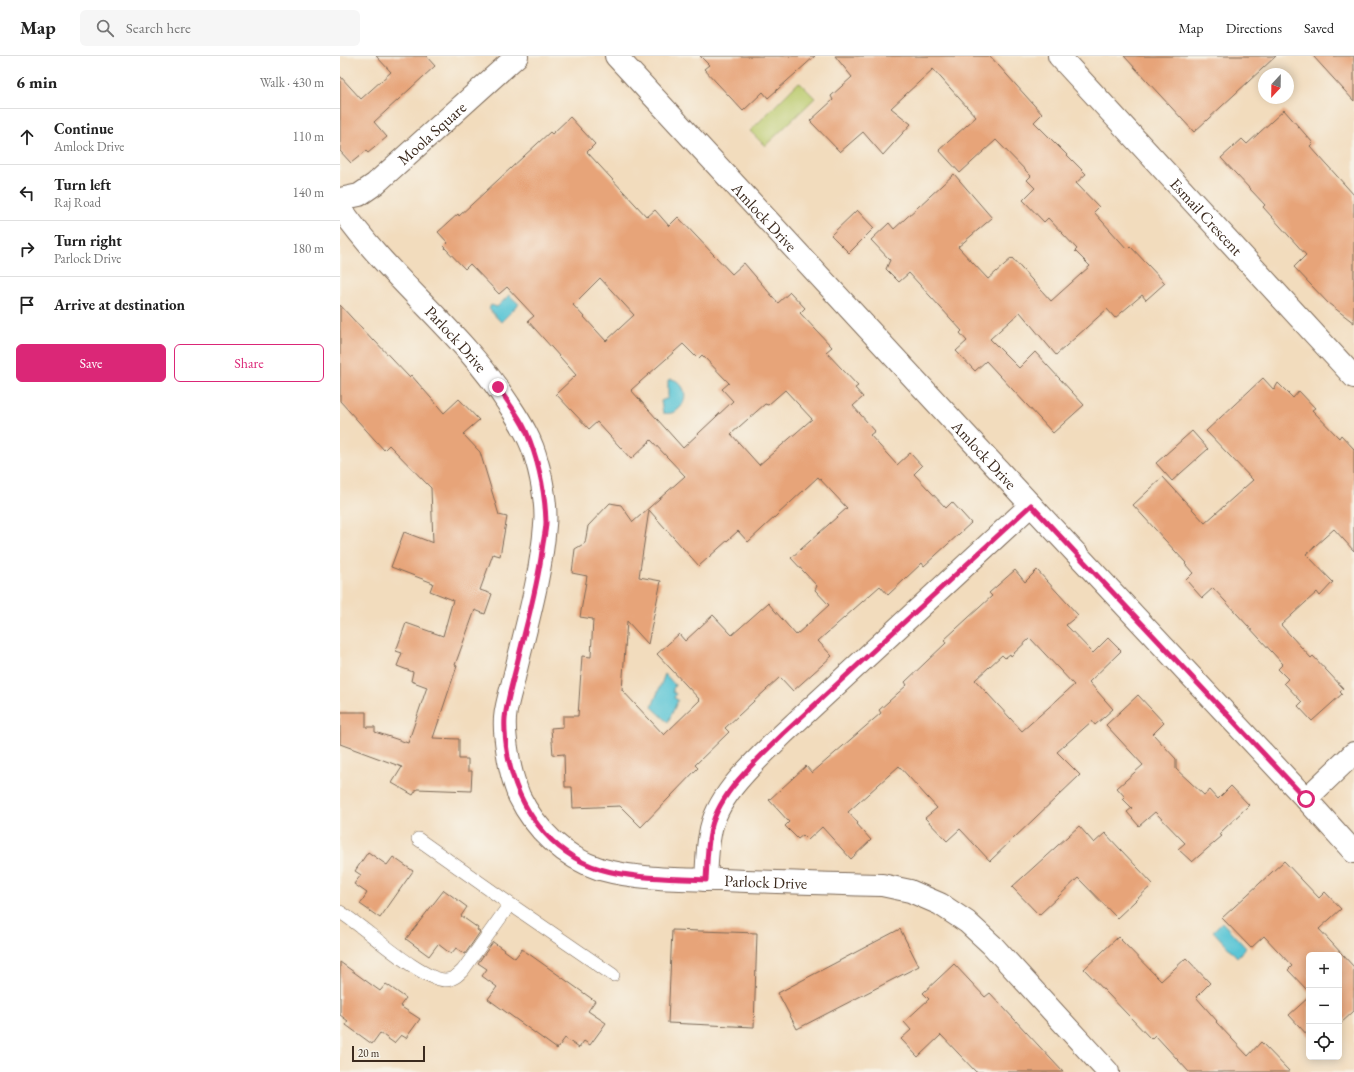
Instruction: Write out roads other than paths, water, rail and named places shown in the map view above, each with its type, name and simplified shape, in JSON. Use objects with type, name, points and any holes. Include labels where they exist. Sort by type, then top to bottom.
[{"type":"street","name":"Moola Square","points":[[340,199],[359,195],[375,184],[518,56]]},
{"type":"street","name":"Amlock Drive","points":[[616,56],[1354,852]]},
{"type":"street","name":"Esmail Crescent","points":[[1059,56],[1354,377]]},
{"type":"street","name":"Parlock Drive","points":[[340,207],[368,245],[467,350],[498,387],[525,429],[537,461],[543,491],[546,523],[539,572],[510,691],[505,719],[506,746],[510,766],[520,796],[530,816],[561,848],[579,860],[600,869],[649,877],[882,886],[910,891],[940,904],[968,922],[992,945],[1108,1072]]},
{"type":"street","points":[[706,880],[710,833],[715,815],[726,797],[748,769],[783,734],[1031,505]]},
{"type":"street","points":[[1306,799],[1354,753]]},
{"type":"lane","points":[[418,839],[613,974]]},
{"type":"lane","points":[[340,912],[414,967],[437,979],[446,980],[454,978],[463,970],[510,904]]},
{"type":"water","points":[[509,295],[519,304],[501,322],[489,309],[491,305],[497,307]]},
{"type":"water","points":[[672,379],[678,382],[683,389],[685,394],[684,400],[679,409],[675,412],[663,413],[661,401],[668,398],[668,380]]},
{"type":"water","points":[[665,674],[675,685],[673,692],[676,694],[674,698],[678,700],[668,722],[652,707]]},
{"type":"water","points":[[1222,922],[1246,948],[1237,957],[1213,931]]}]
